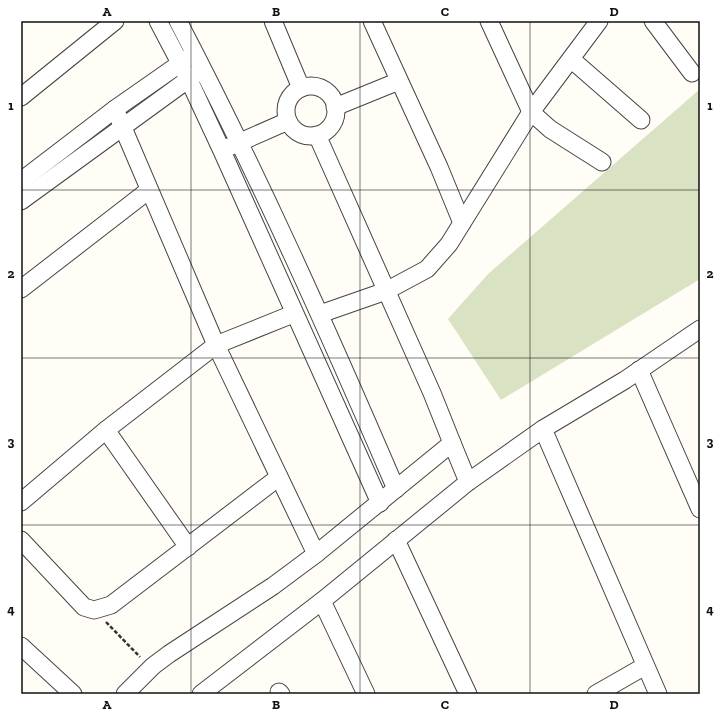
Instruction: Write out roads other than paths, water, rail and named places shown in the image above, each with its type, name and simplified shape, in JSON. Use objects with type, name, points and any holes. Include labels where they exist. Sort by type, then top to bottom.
[{"type":"street","points":[[21,97],[115,21]]},
{"type":"street","points":[[158,21],[188,78],[222,151],[293,314],[380,503]]},
{"type":"street","points":[[178,21],[204,69],[320,314],[396,490]]},
{"type":"street","points":[[273,21],[301,88]]},
{"type":"street","points":[[372,21],[462,223]]},
{"type":"street","points":[[489,21],[531,112],[550,129],[602,162]]},
{"type":"street","points":[[653,21],[692,73]]},
{"type":"street","points":[[320,314],[386,290],[427,269],[449,244],[531,112],[571,59],[593,24]]},
{"type":"street","points":[[21,181],[115,109],[195,53]]},
{"type":"street","points":[[571,59],[641,120]]},
{"type":"street","points":[[21,201],[188,78],[204,69]]},
{"type":"street","points":[[336,107],[399,80]]},
{"type":"street","points":[[310,86],[319,88],[326,92],[336,107],[332,125],[326,132],[317,136],[305,136],[295,131],[288,121],[286,113],[286,105],[292,95],[301,88],[310,86]]},
{"type":"street","points":[[115,109],[216,345],[316,554]]},
{"type":"street","points":[[222,151],[288,121]]},
{"type":"street","points":[[317,136],[386,290],[468,482]]},
{"type":"street","points":[[21,289],[149,190]]},
{"type":"street","points":[[21,502],[106,430],[216,345],[293,314]]},
{"type":"street","points":[[200,694],[322,601],[468,482],[543,429],[639,370],[700,329]]},
{"type":"street","points":[[639,370],[700,509]]},
{"type":"street","points":[[543,429],[658,694]]},
{"type":"street","points":[[106,430],[188,547]]},
{"type":"street","points":[[125,694],[151,668],[169,654],[273,586],[316,554],[452,443]]},
{"type":"street","points":[[21,540],[84,607],[94,610],[111,605],[279,477]]},
{"type":"street","points":[[396,540],[468,694]]},
{"type":"street","points":[[322,601],[366,694]]},
{"type":"street","points":[[21,646],[73,694]]},
{"type":"street","points":[[596,694],[645,666]]}]
